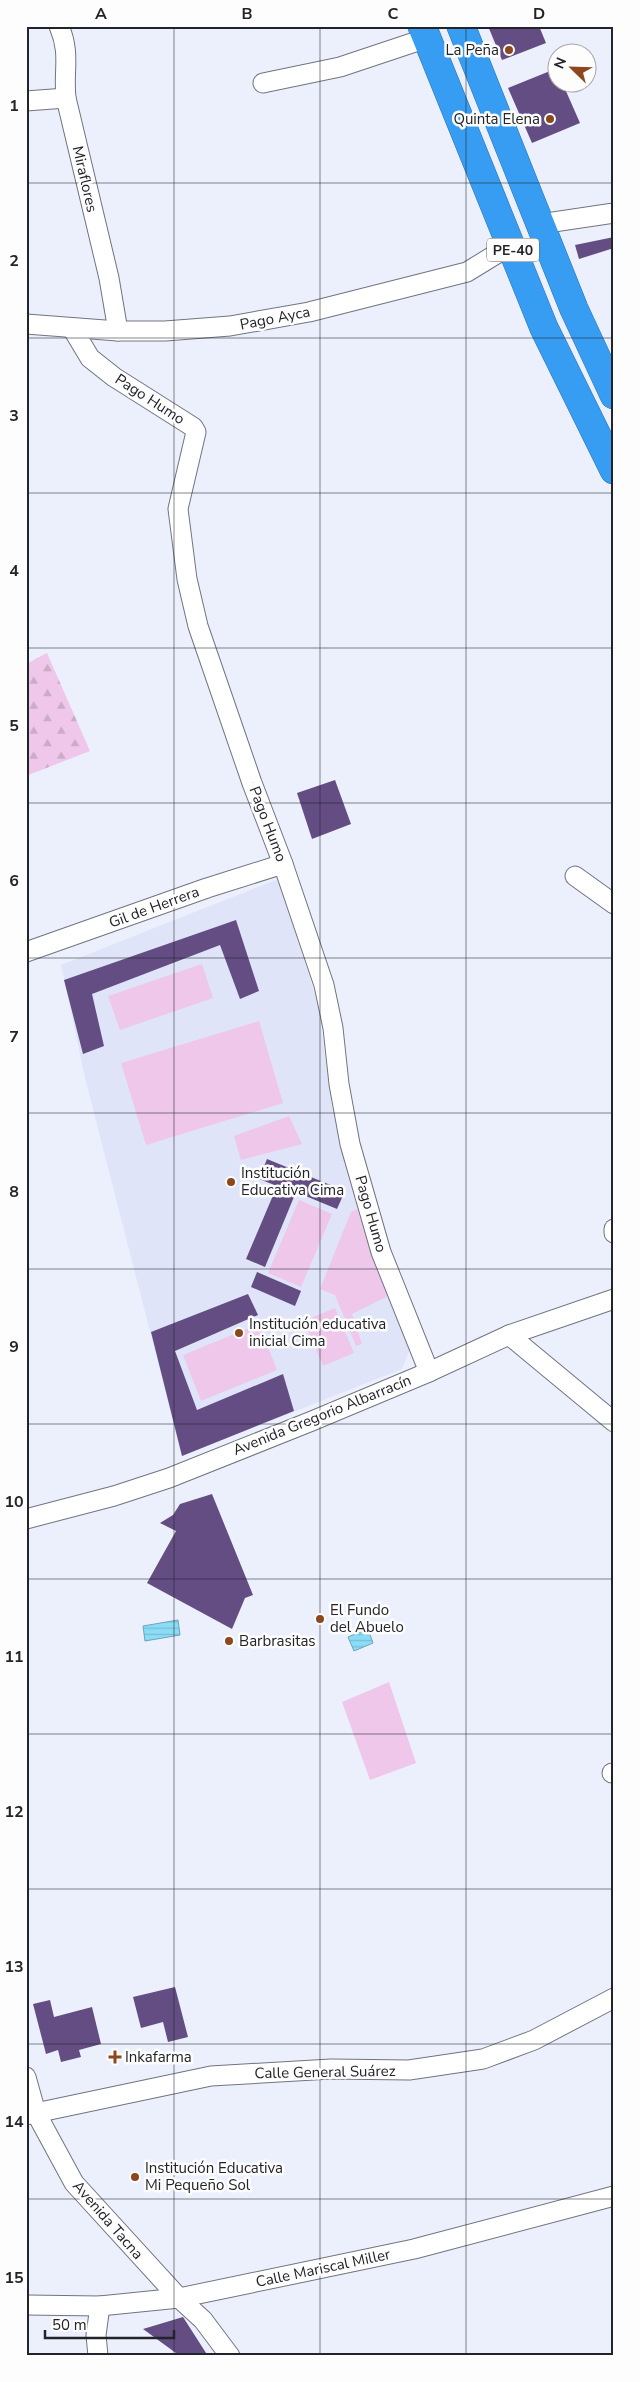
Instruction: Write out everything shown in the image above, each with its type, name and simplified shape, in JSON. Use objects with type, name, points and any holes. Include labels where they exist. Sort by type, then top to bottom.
[{"type":"highway","name":"PE-40","points":[[461,26],[574,310],[614,395]]},
{"type":"highway","name":"PE-40","points":[[425,32],[544,328],[614,470]]},
{"type":"highway","points":[[449,92],[483,79]]},
{"type":"street","name":"Miraflores","points":[[59,26],[68,60],[64,81],[66,98],[109,278],[118,331]]},
{"type":"street","points":[[263,83],[340,67],[425,32]]},
{"type":"street","points":[[26,101],[66,98]]},
{"type":"street","points":[[540,224],[614,213]]},
{"type":"street","name":"Pago Ayca","points":[[26,324],[118,331],[210,329],[309,312],[467,272],[511,245]]},
{"type":"street","name":"Pago Humo","points":[[72,328],[90,358],[114,377],[193,427],[196,432],[178,509],[187,579],[201,635],[324,985],[333,1028],[339,1084],[350,1144],[381,1252],[429,1372]]},
{"type":"street","name":"Gil de Herrera","points":[[26,952],[207,888],[283,864]]},
{"type":"street","points":[[575,876],[614,904]]},
{"type":"street","name":"Avenida Gregorio Albarracín","points":[[26,1519],[114,1496],[168,1478],[429,1372],[508,1335],[614,1299]]},
{"type":"street","points":[[508,1335],[614,1422]]},
{"type":"street","name":"Calle General Suárez","points":[[31,2114],[211,2076],[322,2070],[409,2070],[483,2059],[534,2040],[614,1998]]},
{"type":"street","name":"Avenida Tacna","points":[[26,2078],[31,2114],[74,2183],[179,2298],[203,2320],[230,2356]]},
{"type":"street","name":"Calle Mariscal Miller","points":[[26,2305],[100,2306],[179,2298],[414,2249],[614,2196]]},
{"type":"street","points":[[98,2356],[96,2335],[100,2306]]},
{"type":"shaded area","name":"Institución Educativa Cima","points":[[278,879],[318,1004],[332,1107],[345,1167],[368,1244],[410,1349],[402,1369],[182,1456],[85,1078],[61,965]]},
{"type":"green space","points":[[47,653],[90,751],[26,776],[26,664]]},
{"type":"green space","points":[[202,964],[213,998],[120,1030],[108,996]]},
{"type":"green space","points":[[259,1021],[283,1103],[146,1145],[121,1063]]},
{"type":"green space","points":[[289,1116],[302,1144],[241,1160],[234,1136]]},
{"type":"green space","points":[[299,1200],[332,1214],[301,1287],[268,1273]]},
{"type":"green space","points":[[357,1209],[388,1296],[352,1314],[362,1344],[356,1346],[335,1295],[320,1289],[351,1212]]},
{"type":"green space","points":[[335,1308],[354,1353],[323,1366],[304,1321]]},
{"type":"green space","points":[[259,1324],[277,1370],[201,1401],[183,1355]]},
{"type":"green space","points":[[389,1682],[416,1763],[370,1780],[342,1702]]},
{"type":"water","points":[[178,1620],[180,1635],[145,1641],[143,1626]]},
{"type":"water","points":[[368,1629],[373,1643],[354,1651],[348,1637]]},
{"type":"building","points":[[488,26],[539,26],[546,43],[502,60]]},
{"type":"building","points":[[548,72],[548,92],[566,92],[580,123],[532,143],[508,88]]},
{"type":"building","points":[[614,237],[614,248],[579,259],[575,245]]},
{"type":"building","points":[[335,780],[351,824],[312,839],[297,793]]},
{"type":"building","points":[[236,920],[259,991],[240,999],[220,945],[92,994],[104,1046],[83,1054],[64,980]]},
{"type":"building","points":[[267,1159],[345,1191],[337,1209],[296,1192],[265,1267],[246,1259],[277,1186],[259,1179]]},
{"type":"building","points":[[257,1272],[301,1291],[295,1306],[251,1287]]},
{"type":"building","points":[[248,1294],[258,1315],[175,1351],[197,1410],[283,1374],[294,1411],[182,1456],[151,1332]]},
{"type":"building","points":[[212,1494],[253,1595],[245,1598],[232,1629],[147,1583],[176,1531],[160,1523],[173,1515],[180,1504]]},
{"type":"building","points":[[175,1987],[188,2037],[168,2042],[163,2022],[141,2028],[133,1997]]},
{"type":"building","points":[[50,2000],[54,2017],[92,2007],[101,2044],[79,2050],[81,2057],[61,2062],[58,2050],[46,2054],[33,2004]]},
{"type":"building","points":[[183,2317],[208,2356],[180,2356],[143,2329]]},
{"type":"place","name":"La Peña","points":[[509,50]]},
{"type":"place","name":"Quinta Elena","points":[[550,119]]},
{"type":"place","name":"Institución Educativa Cima","points":[[231,1182]]},
{"type":"place","name":"Institución educativa inicial Cima","points":[[239,1333]]},
{"type":"place","name":"El Fundo del Abuelo","points":[[320,1619]]},
{"type":"place","name":"Barbrasitas","points":[[229,1641]]},
{"type":"place","name":"Inkafarma","points":[[115,2057]]},
{"type":"place","name":"Institución Educativa Mi Pequeño Sol","points":[[135,2177]]}]
